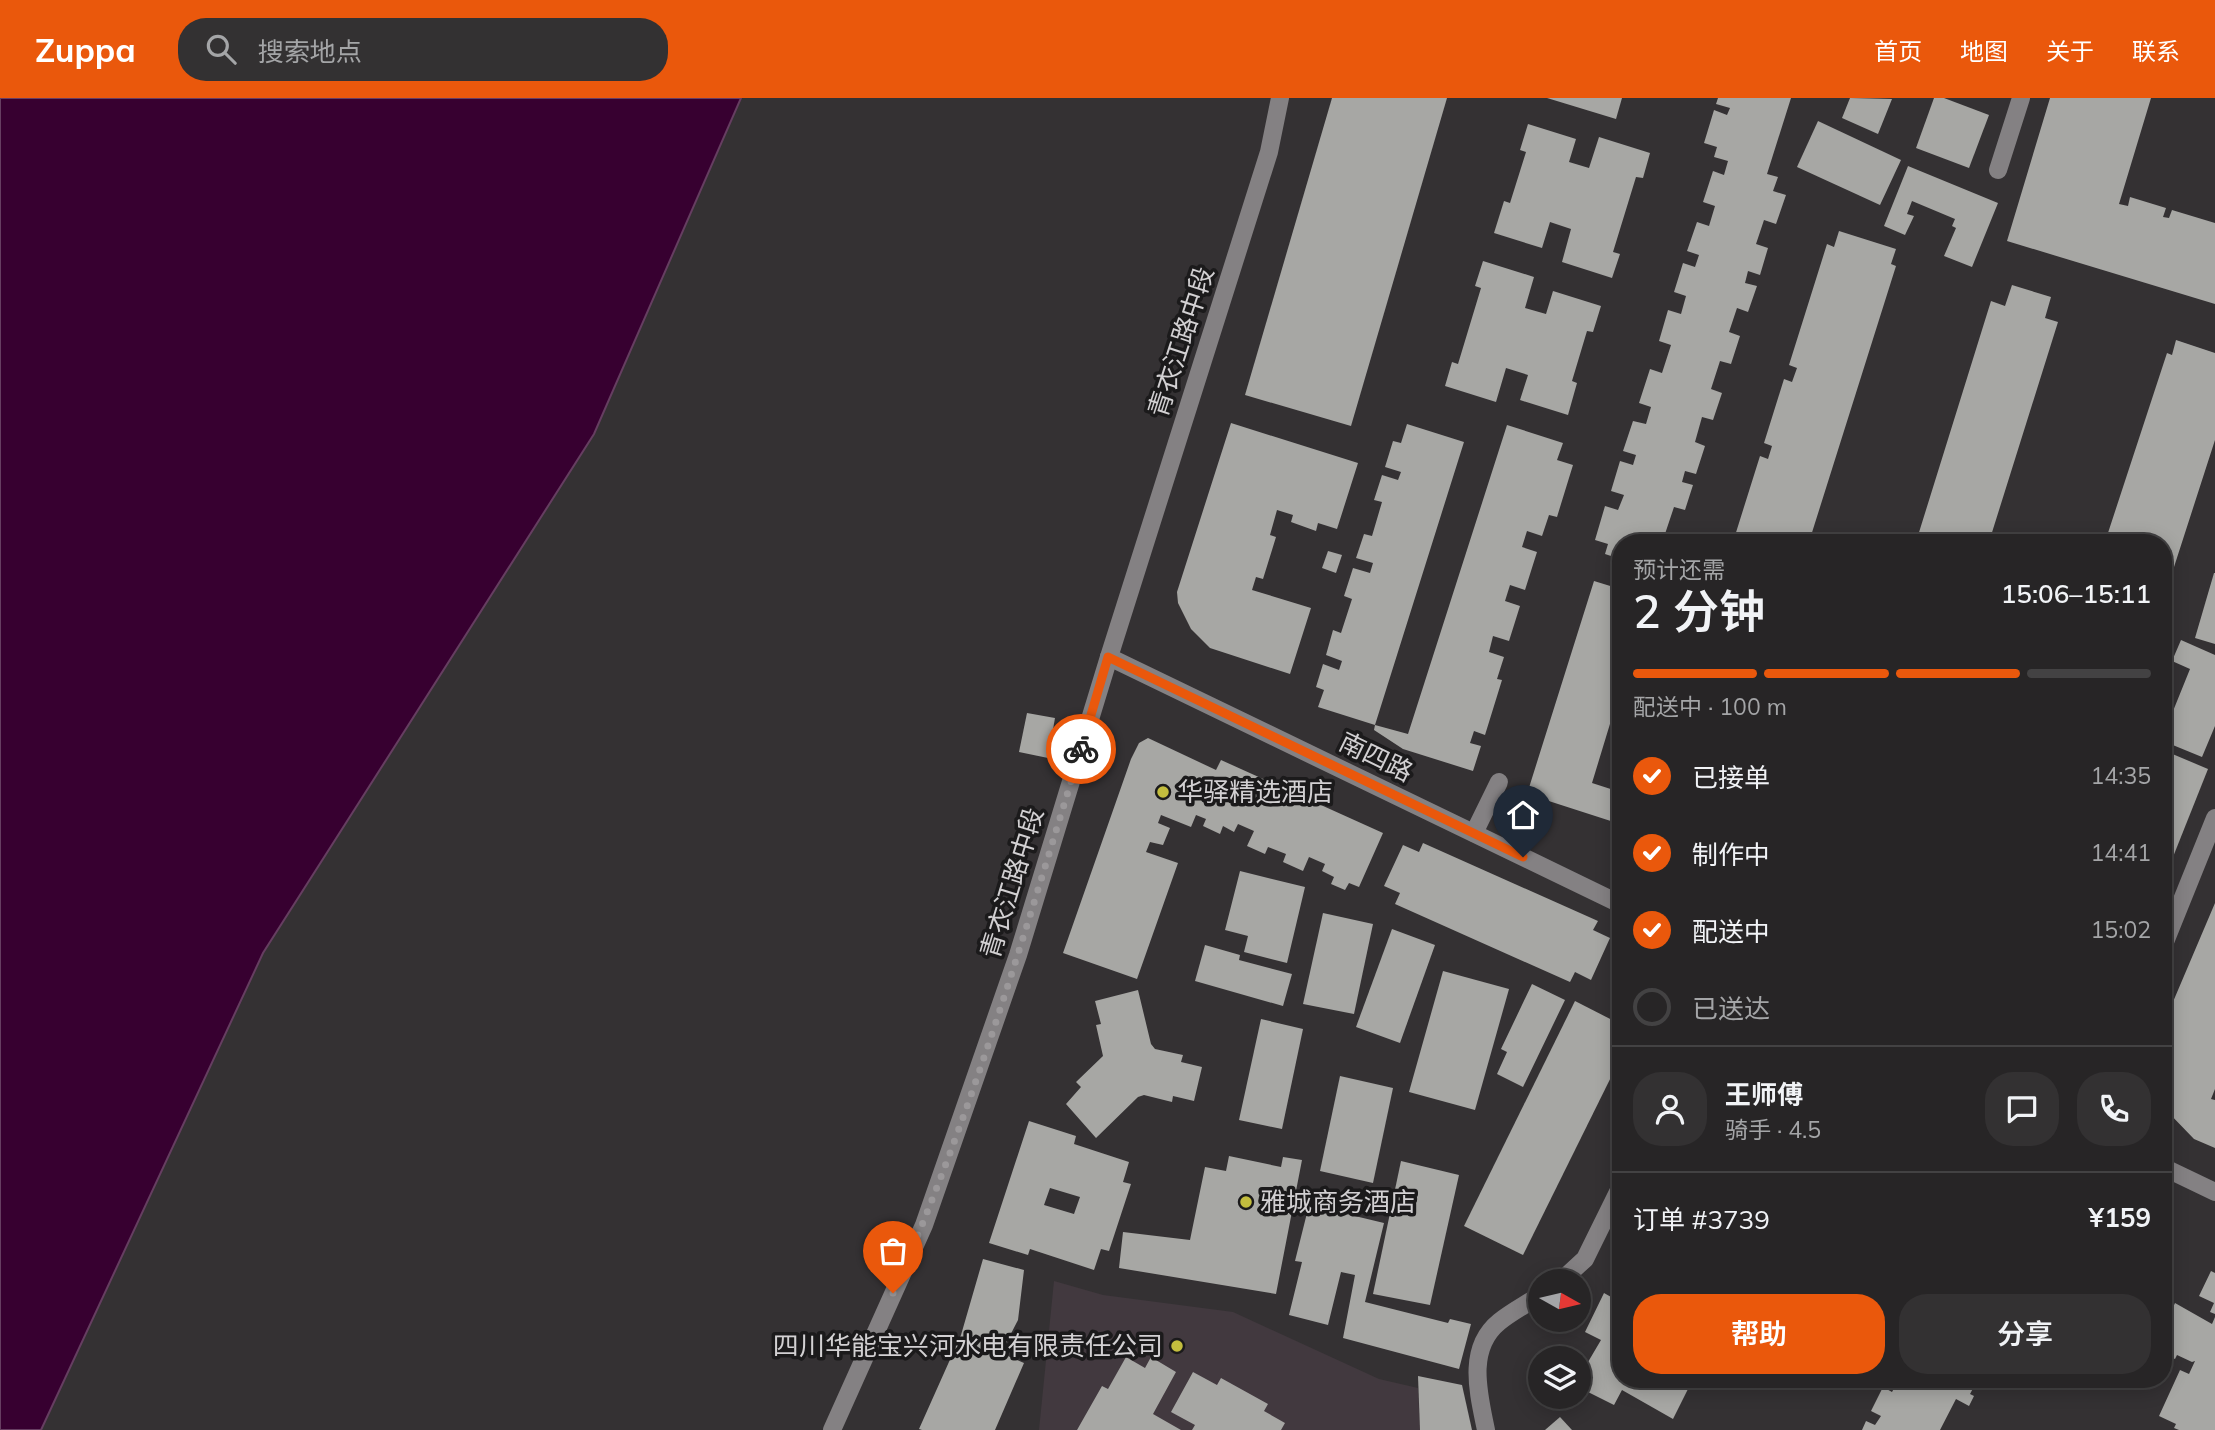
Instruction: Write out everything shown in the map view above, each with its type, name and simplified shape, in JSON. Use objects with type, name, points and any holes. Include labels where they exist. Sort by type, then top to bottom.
[{"type":"main road","name":"青衣江路中段","points":[[832,1430],[924,1225],[1018,955],[1108,657],[1269,152],[1280,98]]},
{"type":"main road","points":[[1998,170],[2021,98]]},
{"type":"main road","name":"南四路","points":[[1108,657],[1612,900]]},
{"type":"main road","points":[[1474,833],[1499,782]]},
{"type":"main road","points":[[2172,925],[2215,818]]},
{"type":"main road","points":[[2172,1171],[2215,1192]]},
{"type":"main road","points":[[1574,1269],[1585,1259],[1612,1204]]},
{"type":"main road","points":[[1486,1430],[1476,1382],[1480,1351],[1497,1324],[1528,1303]]},
{"type":"shaded area","points":[[0,98],[741,98],[594,434],[263,953],[41,1430],[0,1430]]},
{"type":"shaded area","name":"四川华能宝兴河水电有限责任公司","points":[[1054,1281],[1103,1295],[1233,1312],[1379,1379],[1418,1388],[1420,1430],[1039,1430]]},
{"type":"building","points":[[1332,98],[1447,98],[1351,426],[1245,395]]},
{"type":"building","points":[[1547,98],[1622,98],[1616,119]]},
{"type":"building","points":[[1718,98],[1791,98],[1767,174],[1778,177],[1773,191],[1786,195],[1776,224],[1764,220],[1756,244],[1768,248],[1760,275],[1748,271],[1745,283],[1757,286],[1748,312],[1737,308],[1729,332],[1740,336],[1731,364],[1720,361],[1711,389],[1722,393],[1713,420],[1702,417],[1695,442],[1705,446],[1696,474],[1685,471],[1682,482],[1693,485],[1685,510],[1674,507],[1665,534],[1612,534],[1612,556],[1605,554],[1608,544],[1595,540],[1605,506],[1618,510],[1624,495],[1611,491],[1620,461],[1633,465],[1636,455],[1623,451],[1633,421],[1646,424],[1651,407],[1639,403],[1650,369],[1662,373],[1671,345],[1659,341],[1668,310],[1681,314],[1686,296],[1674,292],[1683,263],[1695,267],[1699,255],[1687,251],[1697,222],[1709,226],[1715,206],[1703,202],[1713,171],[1724,175],[1728,161],[1714,157],[1717,147],[1704,143],[1714,110],[1727,115],[1730,108],[1716,104]]},
{"type":"building","points":[[1850,98],[1892,99],[1878,134],[1842,118]]},
{"type":"building","points":[[1934,98],[1944,98],[1989,115],[1969,168],[1916,148]]},
{"type":"building","points":[[2050,98],[2151,98],[2119,204],[2128,206],[2130,197],[2166,208],[2163,217],[2169,218],[2172,210],[2215,223],[2215,304],[2007,241]]},
{"type":"building","points":[[1818,121],[1901,160],[1880,205],[1797,167]]},
{"type":"building","points":[[1528,124],[1576,139],[1569,162],[1589,168],[1599,137],[1650,153],[1643,178],[1636,177],[1613,252],[1620,254],[1612,278],[1562,262],[1571,229],[1550,222],[1542,248],[1494,233],[1504,201],[1510,203],[1526,152],[1520,150]]},
{"type":"building","points":[[1908,166],[1998,203],[1972,267],[1944,256],[1956,228],[1952,226],[1955,219],[1912,201],[1907,214],[1914,216],[1905,235],[1884,226]]},
{"type":"building","points":[[1839,231],[1896,249],[1891,264],[1896,266],[1812,534],[1736,534],[1760,456],[1768,459],[1772,446],[1764,443],[1784,379],[1792,382],[1797,368],[1789,365],[1827,244],[1834,247]]},
{"type":"building","points":[[1483,261],[1534,277],[1525,308],[1546,314],[1553,291],[1601,306],[1593,332],[1587,331],[1572,381],[1577,383],[1568,415],[1520,400],[1528,375],[1506,368],[1496,402],[1445,386],[1452,362],[1458,364],[1481,288],[1475,286]]},
{"type":"building","points":[[2012,285],[2051,297],[2045,318],[2058,322],[1992,534],[1918,534],[1991,301],[2005,306]]},
{"type":"building","points":[[2176,340],[2215,353],[2215,440],[2172,573],[2172,534],[2108,534],[2167,353],[2172,355]]},
{"type":"building","points":[[1231,423],[1358,463],[1337,529],[1318,523],[1316,531],[1291,522],[1293,515],[1277,510],[1270,535],[1276,537],[1263,579],[1256,577],[1252,590],[1311,608],[1290,674],[1210,648],[1191,629],[1178,603],[1177,592]]},
{"type":"building","points":[[1407,424],[1464,442],[1375,725],[1318,707],[1324,690],[1316,687],[1323,664],[1339,670],[1342,661],[1326,655],[1333,630],[1341,633],[1352,599],[1344,596],[1353,568],[1370,573],[1373,563],[1356,558],[1364,534],[1372,536],[1382,502],[1374,500],[1382,475],[1398,480],[1401,472],[1385,467],[1393,441],[1401,443]]},
{"type":"building","points":[[1507,425],[1563,443],[1557,460],[1573,465],[1557,517],[1549,515],[1542,536],[1527,531],[1522,547],[1537,552],[1525,590],[1510,585],[1505,601],[1520,606],[1509,641],[1493,636],[1489,652],[1504,657],[1497,679],[1502,680],[1485,735],[1474,731],[1470,743],[1481,746],[1473,771],[1403,749],[1374,730],[1375,725],[1408,734]]},
{"type":"building","points":[[1328,551],[1342,555],[1336,573],[1322,568]]},
{"type":"building","points":[[2215,573],[2215,644],[2195,638]]},
{"type":"building","points":[[1594,581],[1612,587],[1612,717],[1592,783],[1612,789],[1612,821],[1527,794]]},
{"type":"building","points":[[2181,640],[2215,655],[2215,726],[2202,757],[2172,745],[2172,714],[2190,669],[2172,661]]},
{"type":"building","points":[[1027,713],[1055,718],[1048,758],[1019,752]]},
{"type":"building","points":[[1148,738],[1216,770],[1221,760],[1383,833],[1359,887],[1349,883],[1345,890],[1331,884],[1334,877],[1322,871],[1325,864],[1309,857],[1303,871],[1283,862],[1286,854],[1268,847],[1265,854],[1247,846],[1254,831],[1238,824],[1234,832],[1223,826],[1220,834],[1203,826],[1206,819],[1196,815],[1191,827],[1161,815],[1158,823],[1170,828],[1163,845],[1150,842],[1146,852],[1178,863],[1137,979],[1063,953],[1131,759],[1139,743]]},
{"type":"building","points":[[2172,754],[2208,769],[2172,859]]},
{"type":"building","points":[[1423,843],[1598,921],[1593,930],[1610,938],[1591,980],[1575,972],[1570,982],[1395,904],[1400,893],[1384,886],[1403,845],[1419,852]]},
{"type":"building","points":[[1240,871],[1305,887],[1287,963],[1244,952],[1248,936],[1225,930]]},
{"type":"building","points":[[2215,903],[2215,1089],[2211,1099],[2215,1100],[2215,1148],[2194,1139],[2172,1116],[2172,1004]]},
{"type":"building","points":[[1323,913],[1373,924],[1354,1014],[1303,1004]]},
{"type":"building","points":[[1392,929],[1435,945],[1400,1043],[1356,1027]]},
{"type":"building","points":[[1205,945],[1240,955],[1239,960],[1292,974],[1283,1006],[1195,981]]},
{"type":"building","points":[[1443,971],[1509,989],[1475,1110],[1409,1092]]},
{"type":"building","points":[[1532,984],[1565,1000],[1523,1087],[1497,1074],[1507,1052],[1501,1049]]},
{"type":"building","points":[[1138,990],[1151,1044],[1155,1049],[1183,1055],[1181,1062],[1202,1067],[1194,1101],[1173,1096],[1172,1102],[1144,1095],[1138,1097],[1096,1138],[1066,1104],[1081,1087],[1076,1082],[1103,1056],[1096,1025],[1101,1024],[1095,1001]]},
{"type":"building","points":[[1575,1001],[1612,1020],[1612,1075],[1523,1255],[1464,1226]]},
{"type":"building","points":[[1261,1019],[1303,1029],[1282,1129],[1239,1120]]},
{"type":"building","points":[[1340,1076],[1393,1088],[1373,1183],[1320,1171]]},
{"type":"building","points":[[1029,1121],[1076,1136],[1074,1144],[1129,1162],[1123,1182],[1131,1184],[1109,1251],[1101,1249],[1094,1270],[1030,1249],[1028,1255],[989,1243]],"holes":[[[1050,1188],[1080,1197],[1074,1214],[1044,1205]]]},
{"type":"building","name":"雅城商务酒店","points":[[1229,1156],[1281,1167],[1283,1157],[1302,1160],[1276,1294],[1119,1268],[1123,1232],[1190,1240],[1205,1167],[1226,1171]]},
{"type":"building","points":[[1401,1161],[1459,1175],[1430,1305],[1373,1294]]},
{"type":"building","points":[[1309,1205],[1384,1223],[1365,1302],[1448,1323],[1450,1319],[1471,1324],[1459,1369],[1343,1338],[1355,1275],[1341,1272],[1328,1325],[1289,1315],[1302,1262],[1295,1261]]},
{"type":"building","points":[[983,1259],[1024,1270],[1018,1320],[1001,1353],[1024,1363],[995,1430],[919,1429],[961,1335]]},
{"type":"building","points":[[2211,1271],[2215,1273],[2215,1314],[2210,1312],[2214,1303],[2199,1296]]},
{"type":"building","points":[[1604,1293],[1612,1298],[1612,1388],[1688,1388],[1673,1419],[1622,1390],[1614,1405],[1591,1394],[1591,1357],[1601,1340],[1585,1332],[1591,1332],[1591,1320]]},
{"type":"building","points":[[2175,1303],[2212,1324],[2215,1317],[2215,1430],[2179,1430],[2174,1428],[2176,1424],[2159,1416],[2180,1370],[2189,1374],[2195,1361],[2177,1355],[2175,1359],[2172,1358],[2172,1310]]},
{"type":"building","points":[[1126,1357],[1145,1368],[1151,1357],[1176,1372],[1153,1414],[1181,1430],[1077,1430],[1102,1386],[1108,1389]]},
{"type":"building","points":[[1193,1372],[1217,1385],[1221,1378],[1268,1404],[1264,1411],[1285,1423],[1281,1430],[1192,1430],[1195,1425],[1171,1412]]},
{"type":"building","points":[[1418,1376],[1462,1385],[1472,1430],[1420,1430]]},
{"type":"building","points":[[1882,1388],[1892,1392],[1894,1388],[1973,1388],[1970,1394],[1974,1396],[1969,1406],[1956,1399],[1940,1430],[1862,1430],[1866,1421],[1875,1425],[1881,1416],[1871,1411]]},
{"type":"building","points":[[1560,1417],[1572,1430],[1545,1430]]},
{"type":"way so far","points":[[893,1293],[924,1225],[1018,955],[1081,749]]},
{"type":"place","name":"华驿精选酒店","points":[[1163,792]]},
{"type":"place","name":"雅城商务酒店","points":[[1246,1202]]},
{"type":"place","name":"四川华能宝兴河水电有限责任公司","points":[[1177,1346]]},
{"type":"route","points":[[1081,749],[1108,657],[1523,857]]}]
